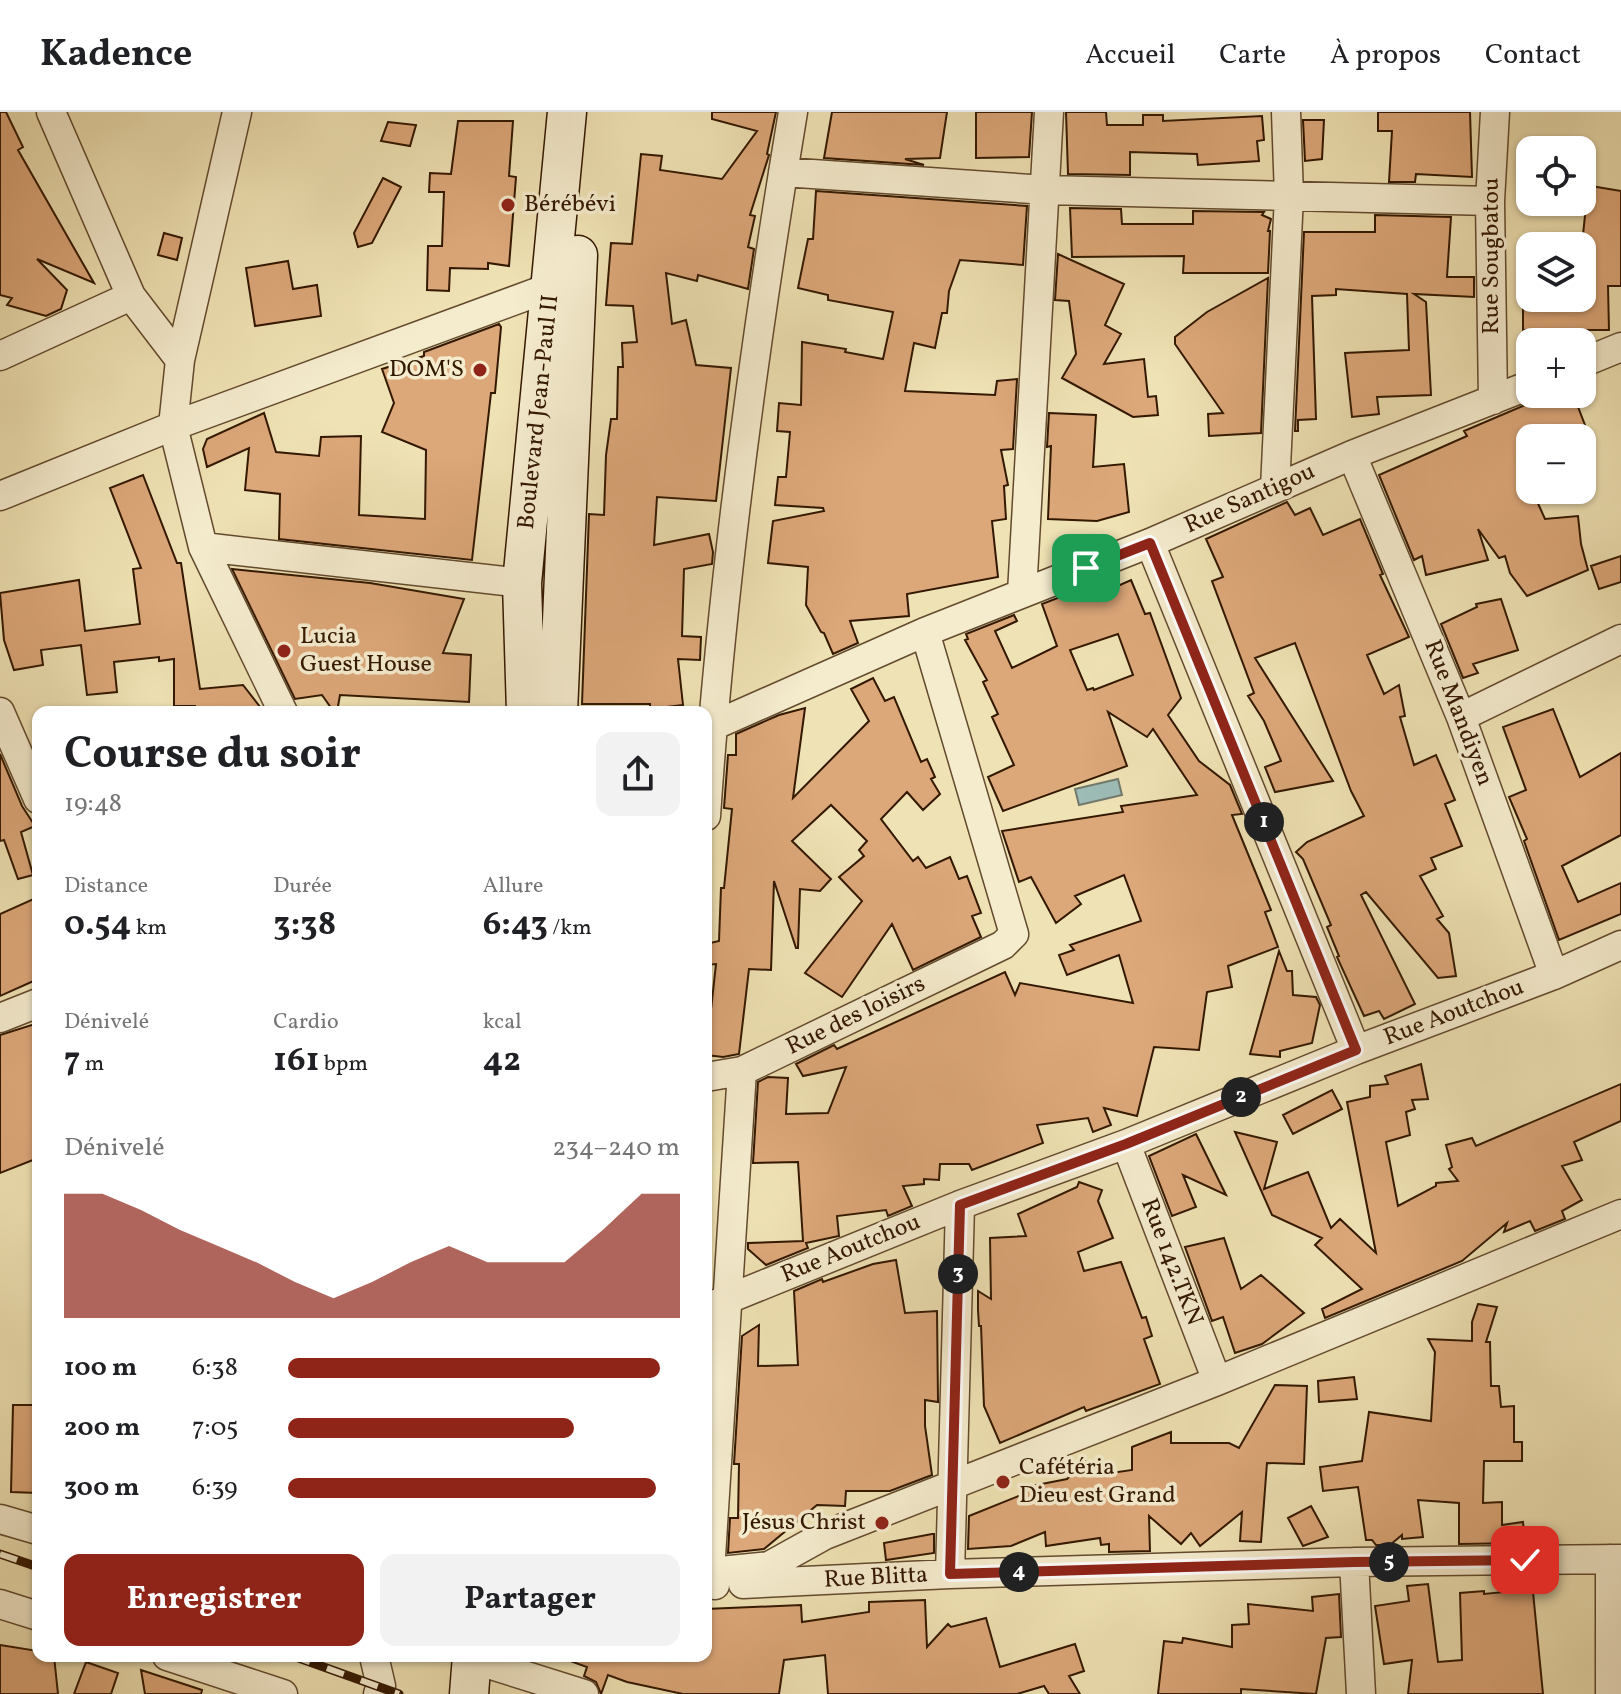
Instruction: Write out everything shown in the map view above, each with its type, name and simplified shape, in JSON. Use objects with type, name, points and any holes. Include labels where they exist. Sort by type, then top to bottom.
[{"type":"main road","name":"Boulevard Jean-Paul II","points":[[526,706],[522,583],[567,112]]},
{"type":"main road","name":"Boulevard Jean-Paul II","points":[[558,706],[585,112]]},
{"type":"main road","points":[[446,1694],[465,1666]]},
{"type":"street","points":[[51,112],[131,296],[180,360]]},
{"type":"street","points":[[237,112],[180,360],[173,426],[203,547],[280,706]]},
{"type":"street","points":[[712,706],[746,429],[793,112]]},
{"type":"street","points":[[1022,593],[1049,112]]},
{"type":"street","points":[[1275,488],[1289,196],[1286,112]]},
{"type":"street","name":"Rue Sougbatou","points":[[1493,400],[1490,201],[1495,112]]},
{"type":"street","points":[[783,172],[1046,190],[1490,201]]},
{"type":"street","points":[[0,496],[173,426],[551,287]]},
{"type":"street","points":[[0,356],[131,296]]},
{"type":"street","points":[[1596,357],[1621,347]]},
{"type":"street","name":"Rue Santigou","points":[[712,727],[925,632],[1150,543],[1352,455],[1516,391]]},
{"type":"street","name":"Rue Mandiyen","points":[[1352,455],[1461,717],[1554,975]]},
{"type":"street","points":[[1150,543],[1356,1050]]},
{"type":"street","points":[[203,547],[522,583]]},
{"type":"street","name":"Rue des loisirs","points":[[712,1076],[742,1071],[1003,945],[1014,934],[925,632]]},
{"type":"street","points":[[1461,717],[1621,639]]},
{"type":"street","points":[[0,712],[32,785]]},
{"type":"street","name":"Rue Aoutchou","points":[[718,1304],[960,1205],[1126,1144],[1356,1050],[1554,975],[1621,945]]},
{"type":"street","points":[[0,1018],[32,1005]]},
{"type":"street","points":[[712,1541],[718,1304],[742,1071]]},
{"type":"street","name":"Rue 142.TKN","points":[[1126,1144],[1217,1381]]},
{"type":"street","points":[[950,1574],[960,1205]]},
{"type":"street","points":[[712,1581],[769,1566],[825,1535],[1217,1381],[1621,1214]]},
{"type":"street","points":[[0,1519],[32,1528]]},
{"type":"street","points":[[1610,1694],[1616,1559]]},
{"type":"street","name":"Rue Blitta","points":[[712,1581],[1354,1562],[1616,1559]]},
{"type":"street","points":[[1354,1562],[1361,1694]]},
{"type":"street","points":[[0,1604],[32,1614]]},
{"type":"street","points":[[185,1662],[283,1694]]},
{"type":"street","points":[[375,1662],[381,1686],[378,1694]]},
{"type":"street","points":[[465,1666],[584,1694]]},
{"type":"water","points":[[1118,779],[1122,795],[1079,805],[1075,789]]},
{"type":"building","points":[[0,112],[6,112],[23,147],[18,150],[94,283],[37,259],[67,290],[61,309],[46,316],[7,305],[12,298],[0,295]]},
{"type":"building","points":[[712,112],[776,112],[769,155],[750,215],[755,216],[748,247],[754,249],[748,289],[698,275],[697,281],[666,273],[672,324],[686,320],[696,365],[731,368],[716,501],[657,497],[654,545],[709,534],[712,564],[684,569],[682,636],[701,637],[700,660],[678,659],[683,705],[582,704],[589,514],[604,515],[606,455],[611,419],[617,419],[618,367],[623,367],[622,343],[637,342],[633,306],[606,305],[611,243],[632,244],[641,154],[662,156],[660,170],[722,179],[757,131],[712,119]]},
{"type":"building","points":[[832,112],[947,112],[940,158],[905,159],[924,165],[824,158]]},
{"type":"building","points":[[976,112],[1032,112],[1029,157],[976,158]]},
{"type":"building","points":[[1066,112],[1106,112],[1107,125],[1143,125],[1143,115],[1163,115],[1163,121],[1262,116],[1264,140],[1257,141],[1259,161],[1198,165],[1197,154],[1130,152],[1130,175],[1068,174]]},
{"type":"building","points":[[1378,112],[1470,112],[1472,177],[1416,174],[1415,182],[1389,182],[1392,131],[1378,131]]},
{"type":"building","points":[[1303,120],[1324,120],[1322,159],[1305,161]]},
{"type":"building","points":[[458,121],[513,121],[509,176],[516,177],[509,266],[488,263],[488,269],[450,268],[449,291],[427,290],[428,246],[442,246],[444,192],[429,192],[430,173],[451,174]]},
{"type":"building","points":[[388,122],[416,125],[410,146],[381,141]]},
{"type":"building","points":[[383,178],[401,187],[372,243],[358,247],[354,233]]},
{"type":"building","points":[[1596,187],[1621,191],[1621,286],[1608,286],[1609,330],[1523,328],[1523,312],[1596,312],[1596,232],[1583,232],[1585,216],[1596,216]]},
{"type":"building","points":[[816,191],[1027,206],[1023,265],[960,260],[949,291],[947,313],[942,313],[935,348],[914,343],[905,391],[995,395],[997,381],[1017,379],[1013,449],[1001,450],[1008,485],[1004,486],[1006,519],[992,521],[998,577],[907,594],[909,616],[850,621],[858,643],[833,654],[806,605],[808,567],[768,563],[773,521],[824,511],[823,508],[775,505],[778,477],[786,477],[790,432],[777,431],[779,403],[801,405],[802,342],[883,359],[893,312],[828,300],[828,295],[798,288],[808,239],[813,239]]},
{"type":"building","points":[[1070,208],[1121,209],[1122,224],[1193,224],[1193,211],[1264,212],[1262,215],[1271,219],[1268,273],[1183,273],[1184,256],[1072,257]]},
{"type":"building","points":[[1375,215],[1451,217],[1447,277],[1474,277],[1474,297],[1414,294],[1426,302],[1431,395],[1377,397],[1379,414],[1352,417],[1345,353],[1409,350],[1407,294],[1336,289],[1336,295],[1312,296],[1316,419],[1298,420],[1298,431],[1295,431],[1304,232],[1375,232]]},
{"type":"building","points":[[164,233],[182,238],[177,260],[158,255]]},
{"type":"building","points":[[1058,254],[1124,284],[1105,325],[1121,334],[1104,364],[1144,359],[1148,397],[1156,396],[1158,415],[1133,417],[1062,378],[1076,354],[1069,301],[1055,300]]},
{"type":"building","points":[[288,261],[293,289],[317,285],[321,316],[255,326],[246,268]]},
{"type":"building","points":[[1268,278],[1261,433],[1209,436],[1208,414],[1223,413],[1175,344],[1175,337],[1207,312]]},
{"type":"building","points":[[499,324],[495,393],[491,393],[472,560],[279,539],[280,494],[245,490],[249,448],[207,467],[203,449],[207,439],[264,413],[276,452],[319,456],[321,437],[361,436],[359,515],[425,519],[426,450],[382,432],[394,403],[382,369],[424,356],[424,352]]},
{"type":"building","points":[[1518,408],[1578,408],[1585,424],[1516,424],[1516,504],[1538,504],[1545,519],[1578,516],[1588,570],[1527,596],[1510,573],[1505,556],[1499,558],[1478,529],[1488,560],[1426,575],[1422,556],[1414,560],[1379,475],[1467,436],[1464,431]]},
{"type":"building","points":[[1049,413],[1096,415],[1093,467],[1124,464],[1129,512],[1097,521],[1048,519]]},
{"type":"building","points":[[143,475],[177,563],[181,563],[200,689],[243,685],[259,706],[174,706],[174,659],[159,661],[159,657],[114,662],[117,692],[87,695],[81,645],[41,650],[43,665],[14,670],[4,640],[0,593],[79,580],[85,631],[140,624],[133,569],[141,568],[110,488]]},
{"type":"building","points":[[1287,502],[1295,515],[1310,508],[1323,535],[1360,519],[1383,574],[1380,575],[1409,637],[1367,655],[1384,694],[1399,685],[1405,716],[1400,717],[1414,765],[1436,755],[1455,800],[1445,804],[1462,846],[1431,858],[1436,869],[1420,876],[1443,916],[1437,919],[1449,933],[1456,976],[1438,978],[1366,892],[1361,895],[1415,1004],[1384,1019],[1379,1011],[1364,1016],[1337,957],[1327,927],[1331,925],[1303,859],[1296,852],[1307,842],[1364,816],[1351,791],[1295,643],[1255,658],[1333,781],[1275,792],[1265,767],[1281,761],[1264,721],[1248,696],[1254,693],[1212,581],[1223,577],[1206,539]]},
{"type":"building","points":[[1621,556],[1621,582],[1599,589],[1591,566]]},
{"type":"building","points":[[232,569],[370,583],[464,599],[443,653],[471,655],[469,702],[340,695],[338,706],[330,706],[322,695],[295,699]]},
{"type":"building","points":[[1131,580],[1145,614],[1150,613],[1181,698],[1168,715],[1199,761],[1230,785],[1242,814],[1232,815],[1271,910],[1265,912],[1278,947],[1228,966],[1232,987],[1207,992],[1199,1050],[1154,1047],[1137,1116],[1104,1108],[1111,1125],[1093,1132],[1088,1118],[1037,1125],[1043,1143],[972,1170],[969,1164],[940,1164],[939,1180],[924,1179],[924,1184],[903,1186],[912,1206],[888,1216],[886,1210],[837,1216],[839,1236],[806,1243],[808,1248],[766,1265],[748,1249],[748,1243],[803,1241],[798,1162],[753,1163],[758,1082],[768,1077],[788,1078],[786,1114],[828,1113],[846,1067],[803,1076],[796,1064],[834,1045],[837,1049],[1005,972],[1015,995],[1020,983],[1133,1003],[1119,955],[1067,975],[1059,955],[1074,950],[1070,945],[1141,921],[1124,875],[1075,896],[1081,904],[1056,923],[1031,877],[1019,882],[1002,831],[1123,812],[1121,806],[1197,795],[1153,729],[1147,737],[1108,712],[1127,766],[1003,811],[988,777],[1014,765],[992,717],[998,714],[983,682],[987,680],[965,640],[968,639],[966,634],[1014,615],[1017,621],[995,631],[1012,668],[1057,646],[1042,604],[1096,583],[1102,593]],"holes":[[[1118,634],[1133,675],[1087,690],[1070,650]]]},
{"type":"building","points":[[1501,599],[1518,650],[1473,664],[1478,673],[1463,678],[1441,624],[1477,607],[1476,604]]},
{"type":"building","points":[[873,678],[885,701],[894,697],[921,762],[927,759],[935,777],[931,779],[940,794],[923,810],[907,792],[881,819],[913,861],[918,857],[926,868],[950,857],[959,879],[967,876],[981,913],[972,916],[981,937],[913,970],[892,924],[842,997],[805,973],[862,901],[839,877],[864,856],[859,850],[867,841],[831,805],[792,841],[831,879],[820,891],[800,889],[798,948],[774,881],[771,970],[749,969],[739,1054],[712,1056],[712,1000],[716,964],[712,964],[712,943],[719,941],[721,888],[724,888],[732,809],[724,808],[728,755],[736,755],[736,734],[779,715],[805,708],[793,798],[869,721],[851,689]]},
{"type":"building","points":[[1553,709],[1580,777],[1621,753],[1621,835],[1562,866],[1578,902],[1621,883],[1621,914],[1559,940],[1524,841],[1527,839],[1509,797],[1526,790],[1503,727]]},
{"type":"building","points":[[0,754],[22,806],[32,821],[32,827],[21,832],[32,875],[18,879],[4,840],[0,841]]},
{"type":"building","points":[[32,900],[32,982],[0,996],[0,914]]},
{"type":"building","points":[[1279,951],[1287,971],[1292,971],[1293,995],[1316,997],[1320,1005],[1312,1043],[1280,1051],[1280,1057],[1250,1054]]},
{"type":"building","points":[[32,1025],[32,1160],[0,1173],[0,1035]]},
{"type":"building","points":[[1421,1064],[1428,1099],[1412,1100],[1415,1109],[1406,1112],[1410,1135],[1386,1142],[1398,1206],[1436,1186],[1436,1183],[1458,1181],[1449,1169],[1452,1167],[1446,1145],[1472,1138],[1476,1146],[1621,1084],[1621,1121],[1574,1142],[1582,1160],[1562,1166],[1582,1200],[1562,1211],[1565,1219],[1535,1231],[1530,1221],[1504,1232],[1507,1223],[1462,1261],[1325,1318],[1322,1309],[1362,1289],[1315,1245],[1322,1238],[1272,1215],[1235,1132],[1277,1142],[1264,1189],[1308,1172],[1331,1228],[1340,1219],[1376,1253],[1347,1102],[1370,1097],[1370,1086],[1388,1084],[1385,1076]]},
{"type":"building","points":[[1332,1090],[1342,1109],[1293,1134],[1283,1115]]},
{"type":"building","points":[[1196,1134],[1226,1195],[1183,1175],[1196,1207],[1172,1216],[1149,1156]]},
{"type":"building","points":[[1079,1182],[1102,1190],[1098,1201],[1113,1238],[1078,1252],[1084,1271],[1121,1262],[1142,1318],[1146,1317],[1152,1336],[1144,1339],[1160,1384],[1086,1411],[1084,1407],[1000,1443],[984,1406],[978,1310],[978,1291],[991,1299],[990,1238],[1026,1236],[1018,1214],[1077,1187]]},
{"type":"building","points":[[1224,1238],[1241,1289],[1261,1275],[1304,1313],[1262,1344],[1235,1353],[1223,1317],[1212,1321],[1185,1247]]},
{"type":"building","points":[[896,1260],[905,1313],[937,1311],[938,1402],[925,1400],[925,1426],[932,1475],[890,1491],[846,1491],[845,1506],[817,1505],[764,1549],[728,1553],[730,1518],[738,1518],[739,1464],[734,1464],[742,1336],[759,1325],[758,1366],[798,1365],[794,1291],[822,1279],[823,1282],[873,1264]]},
{"type":"building","points":[[1478,1304],[1497,1307],[1486,1342],[1490,1342],[1491,1386],[1499,1386],[1501,1407],[1514,1406],[1514,1442],[1522,1442],[1522,1461],[1484,1461],[1483,1503],[1502,1502],[1502,1525],[1523,1522],[1525,1543],[1459,1544],[1459,1503],[1418,1500],[1423,1537],[1402,1539],[1402,1535],[1390,1545],[1376,1545],[1372,1540],[1366,1540],[1358,1487],[1323,1491],[1320,1467],[1362,1461],[1369,1412],[1431,1421],[1435,1352],[1428,1339],[1472,1341],[1472,1322]]},
{"type":"building","points":[[1354,1377],[1357,1399],[1319,1402],[1318,1381]]},
{"type":"building","points":[[1275,1385],[1307,1386],[1304,1464],[1267,1463],[1261,1542],[1240,1541],[1242,1512],[1200,1546],[1191,1533],[1181,1544],[1149,1516],[1150,1551],[1109,1552],[1109,1544],[1101,1545],[1100,1538],[1046,1546],[1045,1532],[1011,1546],[968,1549],[969,1516],[1021,1495],[1021,1488],[1067,1479],[1085,1461],[1098,1475],[1132,1470],[1132,1447],[1171,1432],[1171,1443],[1229,1443],[1239,1448]]},
{"type":"building","points":[[13,1405],[32,1405],[32,1493],[11,1492]]},
{"type":"building","points":[[1311,1506],[1328,1537],[1303,1546],[1288,1518]]},
{"type":"building","points":[[934,1534],[934,1553],[886,1560],[884,1543]]},
{"type":"building","points":[[1428,1584],[1438,1662],[1462,1660],[1460,1593],[1533,1592],[1543,1694],[1408,1694],[1412,1660],[1384,1664],[1375,1606],[1409,1601],[1407,1586]]},
{"type":"building","points":[[1339,1594],[1341,1637],[1326,1638],[1316,1694],[1241,1689],[1241,1694],[1158,1694],[1164,1641],[1182,1643],[1183,1638],[1232,1647],[1232,1625],[1249,1624],[1248,1604],[1313,1611],[1312,1597]]},
{"type":"building","points":[[925,1600],[927,1647],[948,1624],[951,1627],[986,1618],[1000,1667],[1075,1644],[1084,1671],[1069,1676],[1080,1694],[1049,1694],[1044,1686],[1017,1694],[828,1694],[825,1655],[784,1660],[779,1694],[683,1694],[608,1675],[601,1694],[596,1682],[584,1676],[587,1667],[573,1662],[712,1662],[712,1609],[801,1605],[802,1622],[869,1612],[869,1602]]},
{"type":"building","points":[[0,1645],[32,1650],[32,1662],[55,1662],[58,1694],[0,1694]]},
{"type":"building","points":[[86,1662],[118,1673],[111,1694],[74,1694]]},
{"type":"building","points":[[141,1670],[202,1690],[201,1694],[145,1694]]},
{"type":"railway","points":[[0,1554],[32,1565]]},
{"type":"railway","points":[[310,1662],[399,1694]]},
{"type":"place","name":"Bérébévi","points":[[508,205]]},
{"type":"place","name":"DOM'S","points":[[480,370]]},
{"type":"place","name":"Lucia Guest House","points":[[284,651]]},
{"type":"place","name":"Cafétéria Dieu est Grand","points":[[1003,1482]]},
{"type":"place","name":"Jésus Christ","points":[[882,1523]]},
{"type":"route","points":[[1086,568],[1150,543],[1356,1050],[1126,1144],[960,1205],[950,1574],[1525,1560]]}]
